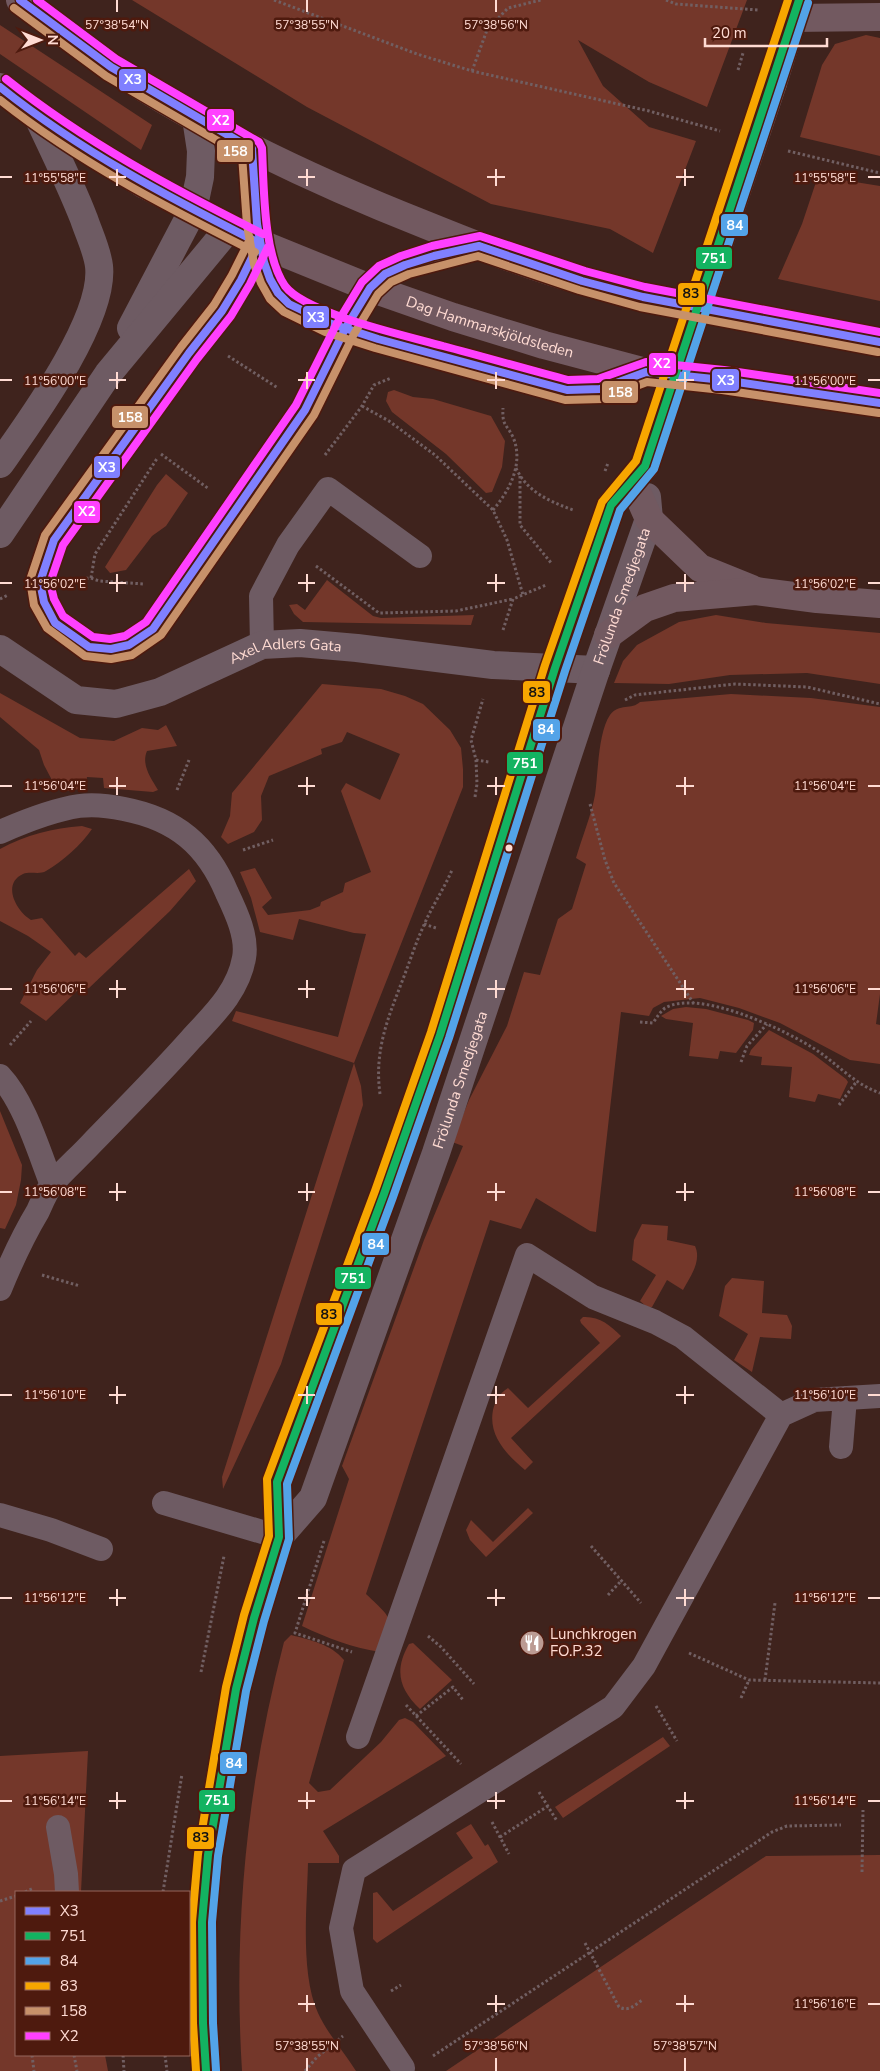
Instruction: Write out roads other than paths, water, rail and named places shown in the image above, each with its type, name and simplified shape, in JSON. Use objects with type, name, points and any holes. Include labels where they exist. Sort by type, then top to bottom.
[{"type":"main road","points":[[20,0],[111,68],[196,118],[252,149],[380,207],[479,246],[582,281],[643,297],[880,342]]},
{"type":"main road","points":[[796,9],[880,17]]},
{"type":"main road","name":"Dag Hammarskjöldsleden","points":[[0,87],[62,133],[143,184],[259,243],[370,288],[453,317],[544,345],[646,372],[723,380],[880,403]]},
{"type":"main road","points":[[648,519],[700,568],[756,590],[817,599],[880,604]]},
{"type":"main road","points":[[608,635],[645,608],[674,598],[756,590]]},
{"type":"street","points":[[639,473],[796,9]]},
{"type":"street","points":[[0,464],[23,432],[77,345],[92,311],[99,288],[99,266],[86,227],[75,197],[37,115]]},
{"type":"street","points":[[108,374],[193,210],[200,177],[201,151],[196,118]]},
{"type":"street","points":[[0,534],[108,374],[229,228]]},
{"type":"street","name":"Frölunda Smedjegata","points":[[279,1537],[313,1498],[436,1153],[648,519],[639,473]]},
{"type":"street","name":"Frölunda Smedjegata","points":[[206,2071],[195,1966],[219,1783],[236,1689],[254,1618],[279,1537],[277,1482],[384,1194],[440,1035],[522,769],[611,505],[639,473]]},
{"type":"street","name":"Axel Adlers Gata","points":[[0,649],[76,700],[116,704],[160,692],[262,645],[300,644],[357,648],[492,665],[596,670]]},
{"type":"lane","points":[[252,149],[259,243],[268,271],[278,293],[295,308],[345,329],[567,390],[600,389],[646,372]]},
{"type":"lane","points":[[259,243],[241,280],[222,311],[189,353],[54,540],[40,582],[44,602],[55,623],[89,647],[111,649],[129,645],[153,629],[305,410],[345,329],[370,288],[385,274],[405,265],[434,256],[479,246]]},
{"type":"lane","points":[[262,645],[261,596],[288,545],[328,489],[420,556]]},
{"type":"lane","points":[[0,832],[45,814],[80,806],[108,806],[164,821],[185,833],[204,851],[215,868],[238,917],[245,946],[245,957],[240,972],[233,989],[220,1008],[52,1185],[15,1252],[0,1289]]},
{"type":"lane","points":[[0,1076],[8,1084],[28,1123],[52,1185]]},
{"type":"lane","points":[[358,1737],[527,1255],[593,1296],[655,1322],[683,1337],[781,1415]]},
{"type":"lane","points":[[403,2068],[352,1991],[341,1928],[354,1870],[613,1707],[644,1666],[781,1415],[814,1400],[880,1396]]},
{"type":"lane","points":[[841,1447],[845,1398]]},
{"type":"lane","points":[[164,1503],[279,1537]]},
{"type":"lane","points":[[0,1515],[51,1530],[101,1549]]},
{"type":"lane","points":[[58,1827],[67,1891]]},
{"type":"place","name":"Lunchkrogen FO.P.32","points":[[532,1643]]}]
